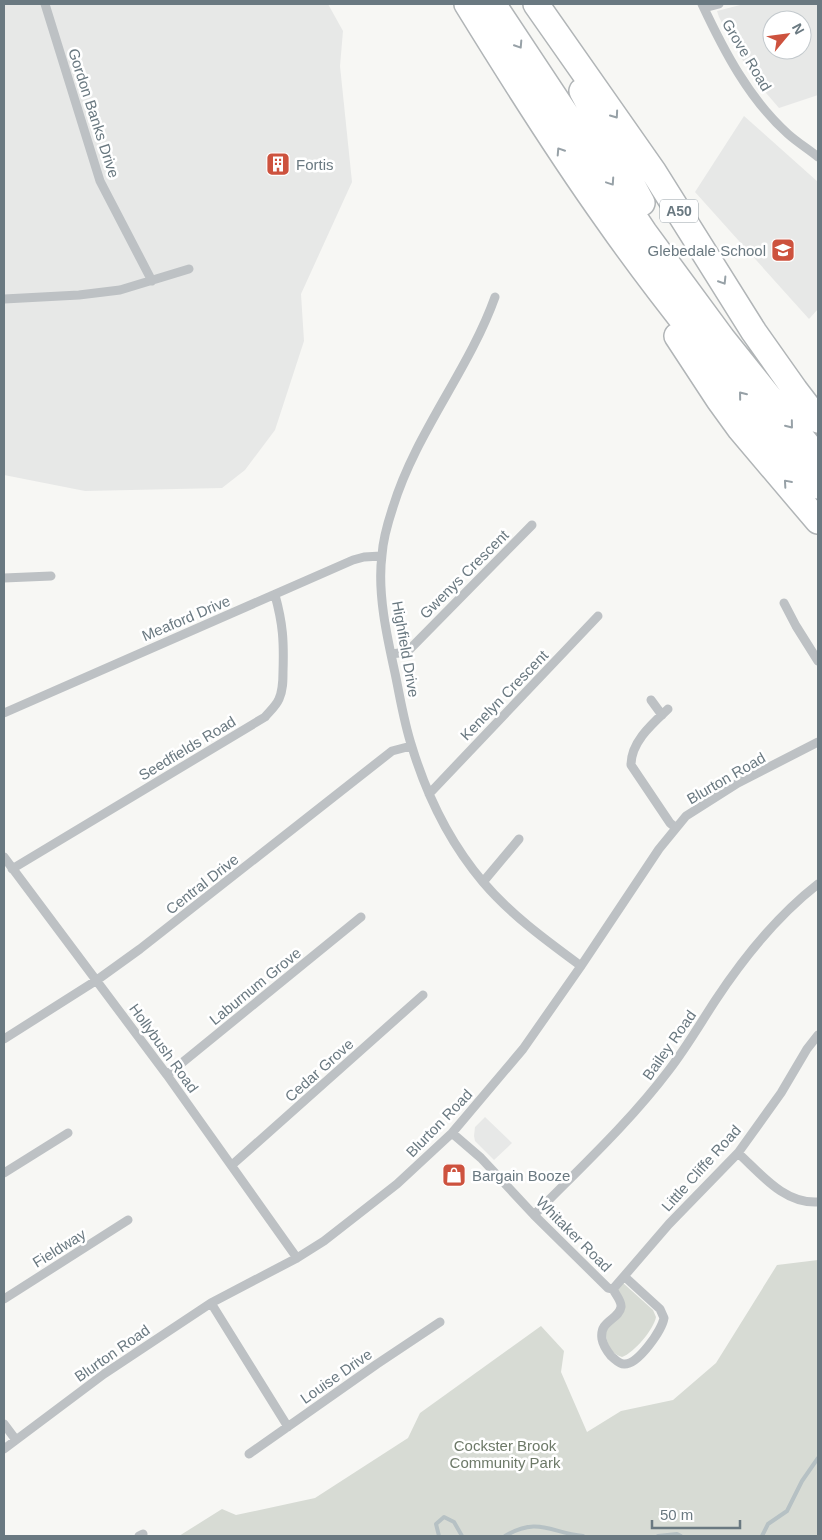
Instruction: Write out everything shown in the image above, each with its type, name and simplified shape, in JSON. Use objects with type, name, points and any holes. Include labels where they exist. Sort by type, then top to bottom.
[{"type":"highway","points":[[467,4],[529,103],[608,220],[703,347],[818,486]]},
{"type":"highway","name":"A50","points":[[493,4],[644,232],[722,338],[818,458]]},
{"type":"highway","name":"A50","points":[[532,4],[653,223],[684,273],[772,402]]},
{"type":"highway","name":"A50","points":[[536,4],[654,171],[754,332],[818,420]]},
{"type":"highway","points":[[608,220],[649,292],[719,400],[818,520]]},
{"type":"street","name":"Gordon Banks Drive","points":[[45,4],[100,181],[152,281]]},
{"type":"street","points":[[703,6],[719,4]]},
{"type":"street","name":"Grove Road","points":[[703,6],[744,83],[766,111],[788,134],[818,157]]},
{"type":"street","points":[[4,300],[79,296],[120,290],[189,269]]},
{"type":"street","name":"Highfield Drive","points":[[495,297],[479,335],[404,476],[388,525],[382,556],[383,600],[391,654],[411,746],[429,794],[454,841],[483,882],[509,909],[536,933],[581,966]]},
{"type":"street","name":"Gwenys Crescent","points":[[391,654],[407,652],[532,525]]},
{"type":"street","name":"Meaford Drive","points":[[4,713],[353,560],[382,556]]},
{"type":"street","points":[[4,578],[51,576]]},
{"type":"street","name":"Seedfields Road","points":[[12,869],[269,713],[279,700],[282,689],[284,641],[275,595]]},
{"type":"street","points":[[784,603],[818,661]]},
{"type":"street","name":"Kenelyn Crescent","points":[[429,794],[598,616]]},
{"type":"street","points":[[651,700],[665,712],[644,733],[636,746],[631,759],[631,765],[670,823],[676,828]]},
{"type":"street","name":"Blurton Road","points":[[4,1449],[104,1374],[211,1303],[297,1258],[324,1241],[397,1184],[452,1134],[523,1049],[659,849],[686,816],[738,783],[818,742]]},
{"type":"street","name":"Central Drive","points":[[4,1038],[97,980],[140,950],[392,751],[411,746]]},
{"type":"street","points":[[483,882],[519,839]]},
{"type":"street","name":"Hollybush Road","points":[[4,857],[97,980],[232,1165],[297,1258]]},
{"type":"street","name":"Bailey Road","points":[[534,1215],[647,1099],[671,1068],[717,998],[752,950],[800,898],[818,884]]},
{"type":"street","name":"Laburnum Grove","points":[[166,1075],[361,917]]},
{"type":"street","name":"Cedar Grove","points":[[232,1165],[424,995]]},
{"type":"street","name":"Little Cliffe Road","points":[[613,1289],[669,1224],[738,1153],[818,1035]]},
{"type":"street","points":[[4,1173],[68,1134]]},
{"type":"street","name":"Whitaker Road","points":[[452,1134],[481,1158],[534,1215],[608,1288],[613,1289]]},
{"type":"street","points":[[738,1153],[777,1189],[793,1199],[810,1203],[818,1202]]},
{"type":"street","name":"Fieldway","points":[[4,1299],[128,1220]]},
{"type":"street","points":[[613,1289],[620,1300],[621,1306],[619,1311],[604,1326],[602,1339],[608,1353],[617,1362],[624,1364],[641,1354],[659,1332],[664,1318],[660,1309],[624,1277]]},
{"type":"street","points":[[211,1303],[288,1427]]},
{"type":"street","name":"Louise Drive","points":[[250,1454],[440,1322]]},
{"type":"street","points":[[4,1424],[16,1440]]},
{"type":"shaded area","points":[[4,4],[328,4],[343,31],[340,66],[352,182],[301,294],[304,341],[275,430],[245,470],[222,488],[85,491],[4,475]]},
{"type":"shaded area","points":[[744,4],[818,4],[818,95],[779,108],[755,80],[732,43],[717,11]]},
{"type":"shaded area","name":"Glebedale School","points":[[744,116],[818,182],[818,309],[809,319],[695,192]]},
{"type":"shaded area","points":[[485,1117],[512,1143],[494,1160],[475,1141],[475,1127]]},
{"type":"green space","name":"Cockster Brook Community Park","points":[[818,1260],[818,1536],[179,1536],[222,1509],[236,1515],[315,1498],[408,1438],[420,1413],[541,1326],[564,1351],[561,1372],[587,1432],[621,1411],[673,1400],[716,1363],[777,1265]]},
{"type":"green space","points":[[622,1282],[653,1310],[656,1317],[652,1328],[643,1340],[632,1351],[622,1357],[610,1348],[605,1326],[620,1312],[617,1290]]},
{"type":"waterway","points":[[762,1536],[768,1524],[787,1511],[802,1481],[818,1458]]},
{"type":"waterway","points":[[439,1536],[436,1524],[444,1517],[454,1522],[462,1536]]},
{"type":"waterway","points":[[505,1536],[526,1527],[544,1527],[583,1536]]},
{"type":"waterway","points":[[658,1536],[677,1534],[681,1536]]},
{"type":"place","name":"Fortis","points":[[278,164]]},
{"type":"place","name":"Glebedale School","points":[[783,250]]},
{"type":"place","name":"Bargain Booze","points":[[454,1175]]}]
